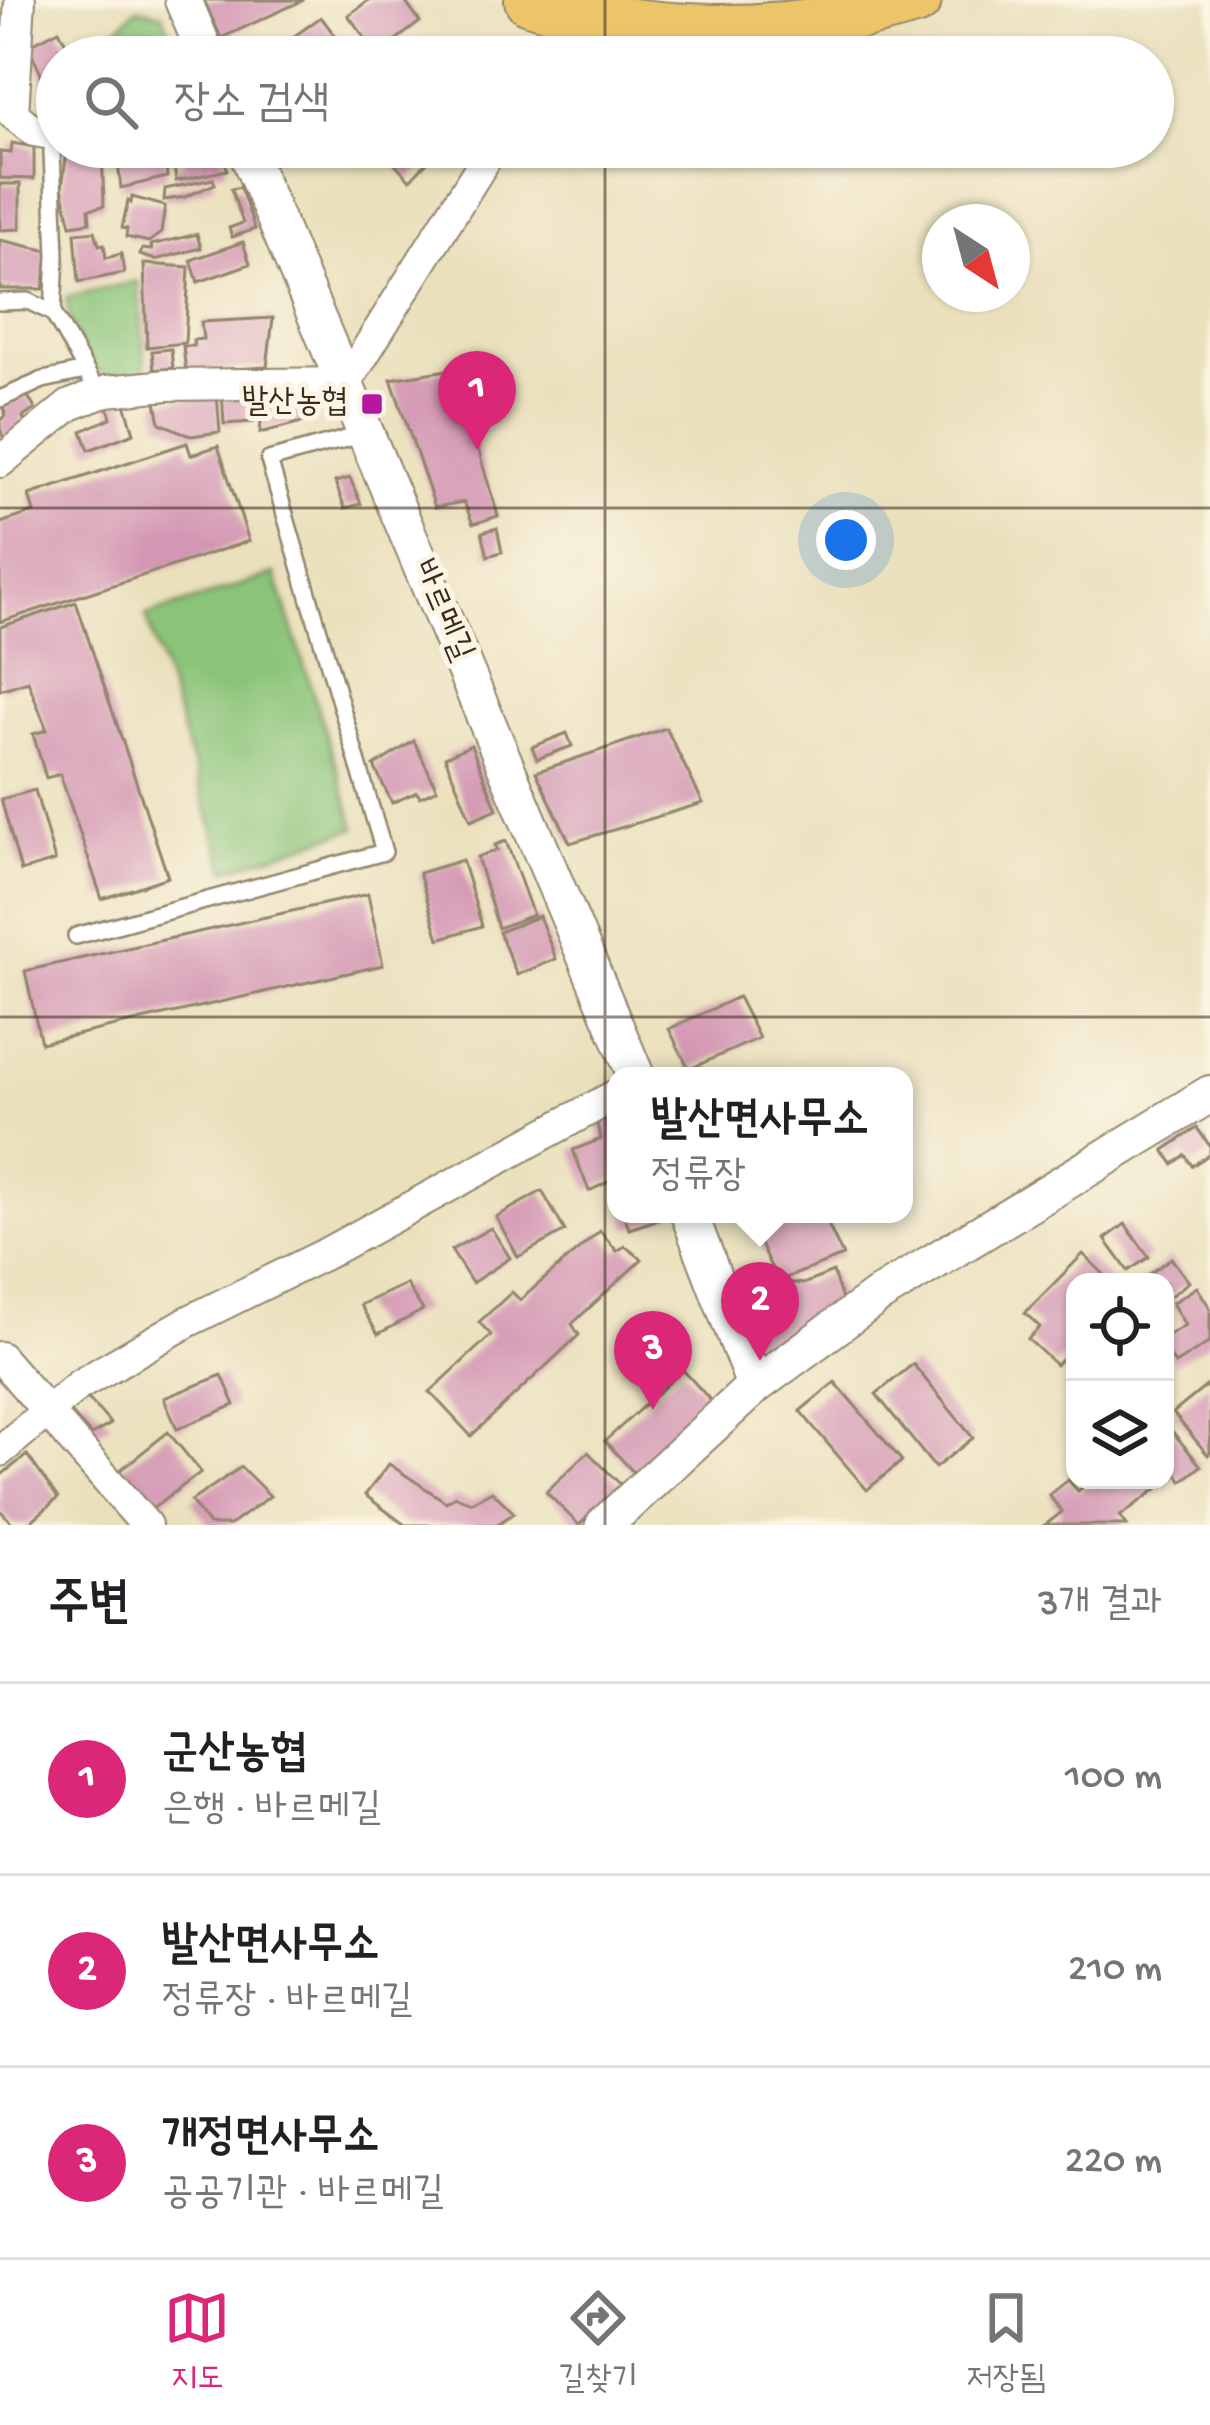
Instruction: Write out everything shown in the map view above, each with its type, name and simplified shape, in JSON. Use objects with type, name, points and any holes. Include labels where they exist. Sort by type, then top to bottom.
[{"type":"main road","points":[[530,0],[677,28],[803,25],[917,0]]},
{"type":"street","points":[[20,0],[14,114],[36,131]]},
{"type":"street","points":[[183,0],[198,36]]},
{"type":"street","points":[[562,36],[579,7]]},
{"type":"street","name":"바르메길","points":[[254,168],[632,1067]]},
{"type":"street","points":[[0,462],[92,383],[346,383],[480,168]]},
{"type":"street","points":[[604,1525],[755,1386],[879,1295],[1210,1094]]},
{"type":"street","points":[[0,1451],[79,1385],[187,1322],[325,1254],[607,1100]]},
{"type":"street","points":[[692,1223],[755,1386]]},
{"type":"street","points":[[0,1358],[146,1525]]},
{"type":"lane","points":[[52,314],[56,256],[53,168]]},
{"type":"lane","points":[[0,302],[28,301],[52,314],[92,383]]},
{"type":"lane","points":[[0,399],[43,380],[92,383]]},
{"type":"lane","points":[[76,936],[384,852],[269,460],[367,433]]},
{"type":"green space","points":[[137,8],[162,13],[171,36],[110,36]]},
{"type":"green space","points":[[138,281],[146,373],[107,375],[84,354],[66,298]]},
{"type":"green space","points":[[275,574],[356,828],[226,870],[146,616]]},
{"type":"building","points":[[204,0],[304,0],[225,36],[220,36]]},
{"type":"building","points":[[369,0],[404,0],[420,22],[401,36],[364,36],[348,15]]},
{"type":"building","points":[[321,17],[335,36],[294,36]]},
{"type":"building","points":[[12,143],[34,147],[34,179],[0,178],[0,152],[11,153]]},
{"type":"building","points":[[65,168],[103,168],[104,206],[89,209],[90,222],[71,225],[62,188]]},
{"type":"building","points":[[119,168],[166,168],[167,177],[121,188]]},
{"type":"building","points":[[174,168],[227,168],[227,170],[176,181]]},
{"type":"building","points":[[399,168],[421,168],[410,180]]},
{"type":"building","points":[[213,179],[215,184],[185,197],[164,200],[165,189]]},
{"type":"building","points":[[0,184],[20,184],[20,229],[0,230]]},
{"type":"building","points":[[240,187],[255,229],[232,237],[229,228],[243,223],[231,189]]},
{"type":"building","points":[[132,197],[165,206],[161,233],[149,242],[126,237],[127,229],[122,228]]},
{"type":"building","points":[[95,231],[106,258],[121,254],[124,273],[79,282],[75,233]]},
{"type":"building","points":[[197,234],[201,248],[155,260],[140,255],[142,249],[152,250],[151,245]]},
{"type":"building","points":[[0,240],[49,251],[43,289],[0,289]]},
{"type":"building","points":[[243,242],[250,264],[198,282],[191,260]]},
{"type":"building","points":[[144,264],[189,267],[185,343],[147,347]]},
{"type":"building","points":[[273,318],[267,367],[186,372],[183,346],[194,346],[193,340],[203,339],[201,322]]},
{"type":"building","points":[[171,349],[173,368],[154,370],[152,351]]},
{"type":"building","points":[[454,369],[498,516],[473,524],[464,502],[435,507],[391,379]]},
{"type":"building","points":[[250,390],[253,422],[224,424],[222,392]]},
{"type":"building","points":[[217,394],[220,432],[191,436],[160,423],[156,402]]},
{"type":"building","points":[[263,395],[309,397],[314,419],[260,433]]},
{"type":"building","points":[[28,396],[35,409],[23,417],[26,425],[6,441],[0,429],[0,420],[6,416],[2,405]]},
{"type":"building","points":[[123,397],[134,433],[89,450],[82,431],[111,418],[107,402]]},
{"type":"building","points":[[187,443],[191,455],[218,446],[249,541],[0,622],[0,523],[34,512],[29,495]]},
{"type":"building","points":[[350,478],[361,504],[345,508],[335,482]]},
{"type":"building","points":[[497,528],[502,552],[488,556],[482,532]]},
{"type":"building","points":[[76,602],[168,877],[102,899],[60,774],[46,778],[33,734],[47,730],[28,681],[0,690],[0,627]]},
{"type":"building","points":[[666,728],[703,803],[570,843],[536,772]]},
{"type":"building","points":[[567,733],[572,746],[537,759],[532,747]]},
{"type":"building","points":[[414,741],[437,789],[392,803],[374,766]]},
{"type":"building","points":[[471,745],[497,809],[471,820],[445,757]]},
{"type":"building","points":[[35,790],[55,861],[21,871],[1,799]]},
{"type":"building","points":[[506,841],[533,915],[498,928],[477,857]]},
{"type":"building","points":[[462,860],[482,926],[439,939],[419,873]]},
{"type":"building","points":[[368,894],[383,965],[41,1043],[25,971]]},
{"type":"building","points":[[539,916],[556,959],[517,975],[499,932]]},
{"type":"building","points":[[738,997],[759,1038],[688,1067],[669,1029]]},
{"type":"building","points":[[607,1118],[607,1182],[589,1191],[573,1150],[601,1139],[596,1121]]},
{"type":"building","points":[[1197,1128],[1210,1154],[1192,1166],[1185,1155],[1173,1164],[1164,1150]]},
{"type":"building","points":[[542,1191],[565,1231],[518,1257],[496,1217]]},
{"type":"building","points":[[749,1223],[827,1223],[843,1256],[778,1281]]},
{"type":"building","points":[[1125,1224],[1149,1257],[1128,1271],[1105,1239]]},
{"type":"building","points":[[491,1228],[510,1258],[472,1283],[451,1250]]},
{"type":"building","points":[[600,1231],[617,1251],[625,1246],[642,1259],[572,1324],[579,1335],[471,1436],[430,1392],[491,1335],[479,1322],[512,1292],[520,1300]]},
{"type":"building","points":[[1083,1254],[1103,1273],[1066,1273],[1066,1354],[1056,1365],[1028,1339],[1040,1327],[1025,1313]]},
{"type":"building","points":[[1171,1258],[1189,1282],[1174,1293],[1174,1273],[1151,1273]]},
{"type":"building","points":[[833,1272],[844,1306],[760,1361],[743,1295],[778,1281],[803,1284]]},
{"type":"building","points":[[406,1284],[423,1310],[378,1334],[360,1305]]},
{"type":"building","points":[[1197,1287],[1210,1308],[1210,1342],[1175,1364],[1174,1332],[1185,1325],[1174,1302]]},
{"type":"building","points":[[913,1364],[973,1438],[935,1468],[876,1394]]},
{"type":"building","points":[[683,1370],[712,1402],[634,1473],[605,1441]]},
{"type":"building","points":[[222,1375],[235,1405],[177,1429],[164,1398]]},
{"type":"building","points":[[835,1382],[902,1461],[867,1490],[800,1411]]},
{"type":"building","points":[[1210,1383],[1208,1455],[1174,1414]]},
{"type":"building","points":[[85,1395],[111,1424],[91,1435],[68,1410]]},
{"type":"building","points":[[168,1432],[201,1472],[147,1513],[114,1475]]},
{"type":"building","points":[[1174,1434],[1201,1466],[1182,1481],[1174,1476]]},
{"type":"building","points":[[588,1452],[621,1485],[579,1525],[546,1492]]},
{"type":"building","points":[[27,1455],[58,1498],[27,1525],[14,1525],[0,1510],[0,1476]]},
{"type":"building","points":[[389,1464],[446,1502],[455,1496],[471,1502],[492,1491],[514,1513],[496,1525],[405,1525],[365,1495]]},
{"type":"building","points":[[241,1467],[270,1496],[230,1525],[209,1525],[191,1501]]},
{"type":"building","points":[[1066,1482],[1066,1489],[1157,1489],[1120,1516],[1127,1525],[1045,1525],[1062,1512],[1049,1495]]},
{"type":"place","name":"발산농협","points":[[372,404]]},
{"type":"place","name":"군산농협","points":[[477,450]]},
{"type":"place","name":"발산면사무소","points":[[760,1361]]},
{"type":"place","name":"개정면사무소","points":[[653,1410]]}]
